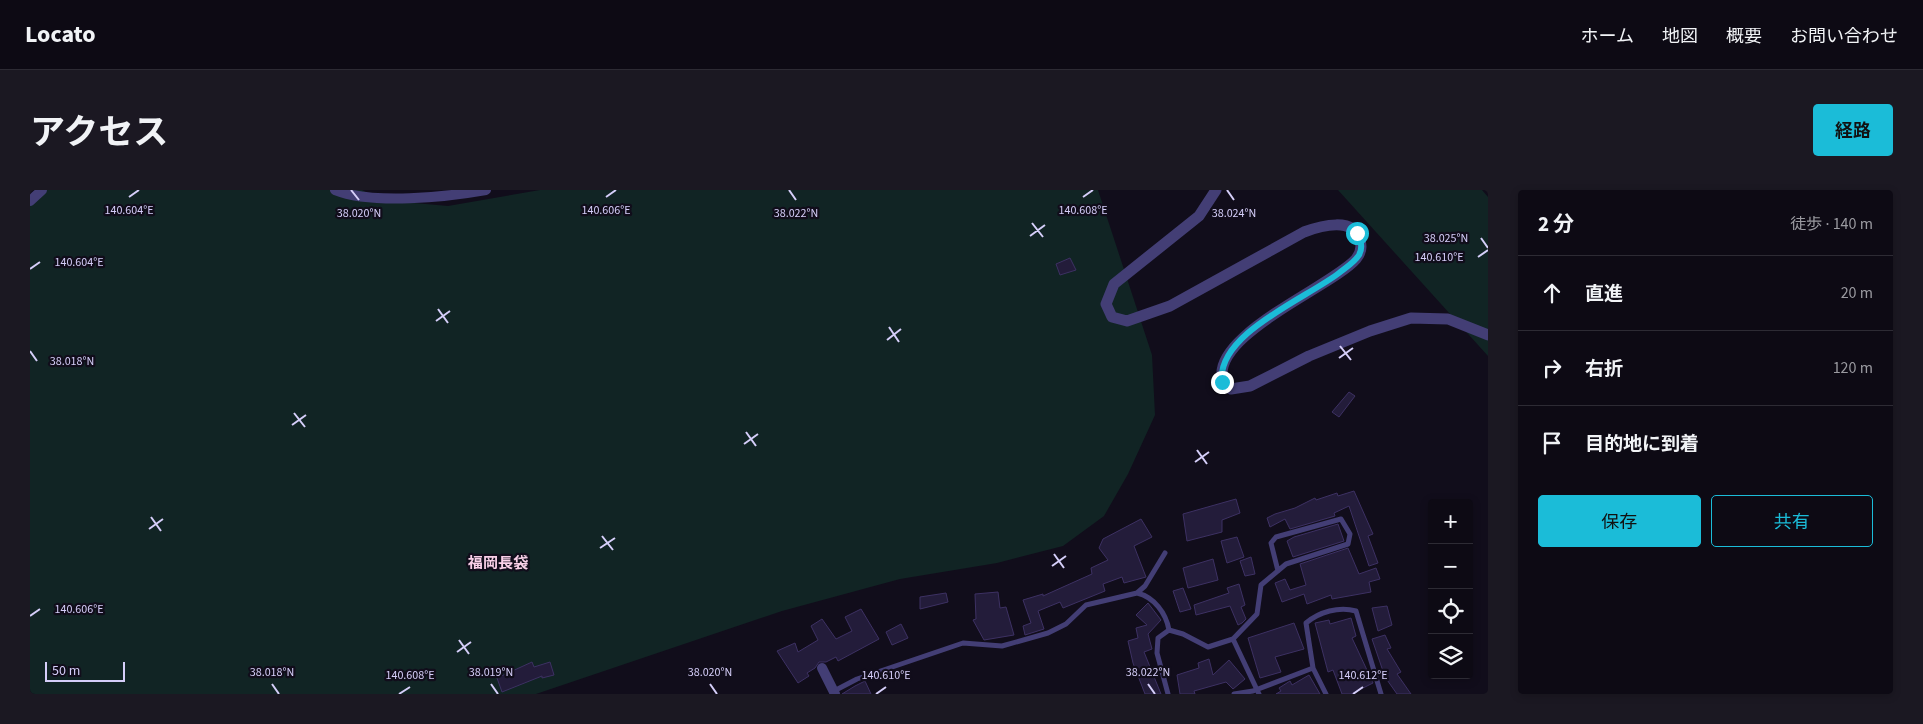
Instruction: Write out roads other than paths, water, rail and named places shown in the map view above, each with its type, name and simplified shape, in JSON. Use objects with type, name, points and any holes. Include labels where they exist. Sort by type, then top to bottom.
[{"type":"street","points":[[30,201],[42,190]]},
{"type":"street","points":[[335,190],[362,196],[389,198],[463,194],[486,190]]},
{"type":"street","points":[[1216,190],[1199,216],[1114,284],[1106,304],[1112,317],[1127,321],[1170,306],[1304,232],[1321,226],[1345,226],[1357,233],[1361,246],[1360,254],[1348,266],[1276,313],[1237,344],[1223,365],[1221,374],[1225,386],[1231,389],[1250,386],[1309,356],[1363,334],[1411,318],[1448,318],[1488,335]]},
{"type":"street","points":[[822,668],[834,693]]},
{"type":"lane","points":[[1169,630],[1183,634],[1208,647],[1233,639],[1256,614],[1261,585],[1278,571],[1286,564],[1348,544],[1350,534],[1341,519],[1276,537],[1271,543],[1278,571]]},
{"type":"lane","points":[[834,693],[857,679],[963,643],[1002,646],[1048,632],[1066,624],[1086,605],[1137,593],[1145,586],[1165,553]]},
{"type":"lane","points":[[1137,593],[1148,596],[1167,618],[1169,630]]},
{"type":"lane","points":[[1326,694],[1313,668],[1306,623],[1315,615],[1344,608],[1356,611],[1381,694]]},
{"type":"lane","points":[[1168,694],[1157,653],[1158,638],[1169,630]]},
{"type":"lane","points":[[1233,639],[1258,692]]},
{"type":"lane","points":[[1234,694],[1258,692],[1313,668]]},
{"type":"district","name":"福岡長袋","points":[[498,563]]}]
